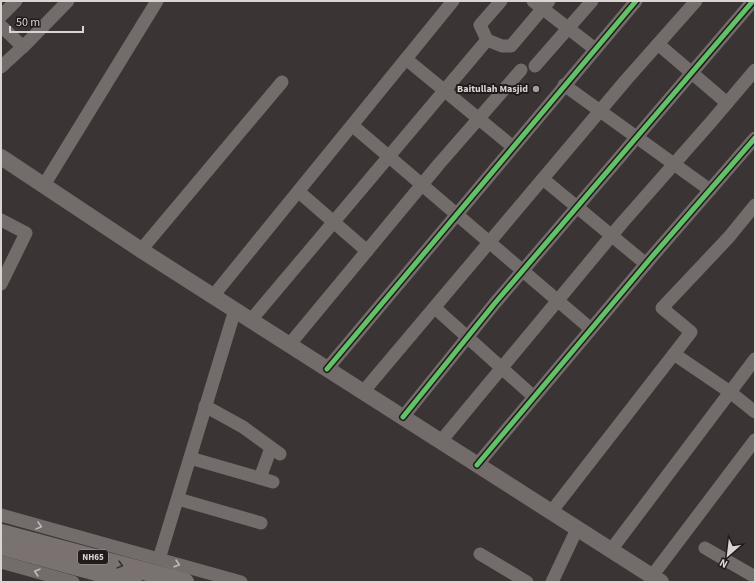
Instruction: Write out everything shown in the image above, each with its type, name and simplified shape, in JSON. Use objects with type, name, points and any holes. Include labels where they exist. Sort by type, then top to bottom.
[{"type":"highway","name":"NH65","points":[[1,533],[185,582]]},
{"type":"highway","name":"NH65","points":[[1,546],[66,575],[133,582]]},
{"type":"main road","points":[[1,157],[234,310],[656,579]]},
{"type":"street","points":[[1,16],[16,1]]},
{"type":"street","points":[[1,66],[23,47],[68,1]]},
{"type":"street","points":[[44,185],[157,1]]},
{"type":"street","points":[[213,296],[453,1]]},
{"type":"street","points":[[500,1],[480,25],[487,40],[502,46],[511,46],[541,3],[568,28],[595,49]]},
{"type":"street","points":[[535,66],[592,1]]},
{"type":"street","points":[[327,369],[636,1]]},
{"type":"street","points":[[363,392],[490,243],[600,110],[696,1]]},
{"type":"street","points":[[402,417],[467,337],[752,1]]},
{"type":"street","points":[[1,26],[23,47]]},
{"type":"street","points":[[251,320],[487,40]]},
{"type":"street","points":[[658,44],[727,103]]},
{"type":"street","points":[[406,59],[513,147]]},
{"type":"street","points":[[289,345],[478,118],[521,70]]},
{"type":"street","points":[[441,441],[611,236],[755,70]]},
{"type":"street","points":[[141,250],[282,82]]},
{"type":"street","points":[[564,85],[710,190]]},
{"type":"street","points":[[352,126],[591,329]]},
{"type":"street","points":[[477,465],[646,264],[755,138]]},
{"type":"street","points":[[543,179],[646,264]]},
{"type":"street","points":[[299,192],[367,251]]},
{"type":"street","points":[[551,512],[691,332],[662,308],[729,237],[755,205]]},
{"type":"street","points":[[1,220],[26,233],[1,284]]},
{"type":"street","points":[[435,308],[534,397]]},
{"type":"street","points":[[159,559],[234,310]]},
{"type":"street","points":[[674,354],[730,392],[755,412]]},
{"type":"street","points":[[611,550],[755,359]]},
{"type":"street","points":[[206,406],[243,427],[276,451],[260,478]]},
{"type":"street","points":[[656,579],[755,440]]},
{"type":"street","points":[[190,458],[274,482]]},
{"type":"street","points":[[178,498],[261,523]]},
{"type":"street","points":[[1,516],[241,582]]},
{"type":"street","points":[[552,582],[577,529]]},
{"type":"street","points":[[706,548],[755,577]]},
{"type":"street","points":[[480,554],[527,582]]},
{"type":"street","points":[[1,562],[66,575]]},
{"type":"cycle path","points":[[327,369],[636,1]]},
{"type":"cycle path","points":[[403,417],[495,303],[753,1]]},
{"type":"cycle path","points":[[477,465],[650,259],[755,138]]},
{"type":"place","name":"Baitullah Masjid","points":[[536,89]]}]
